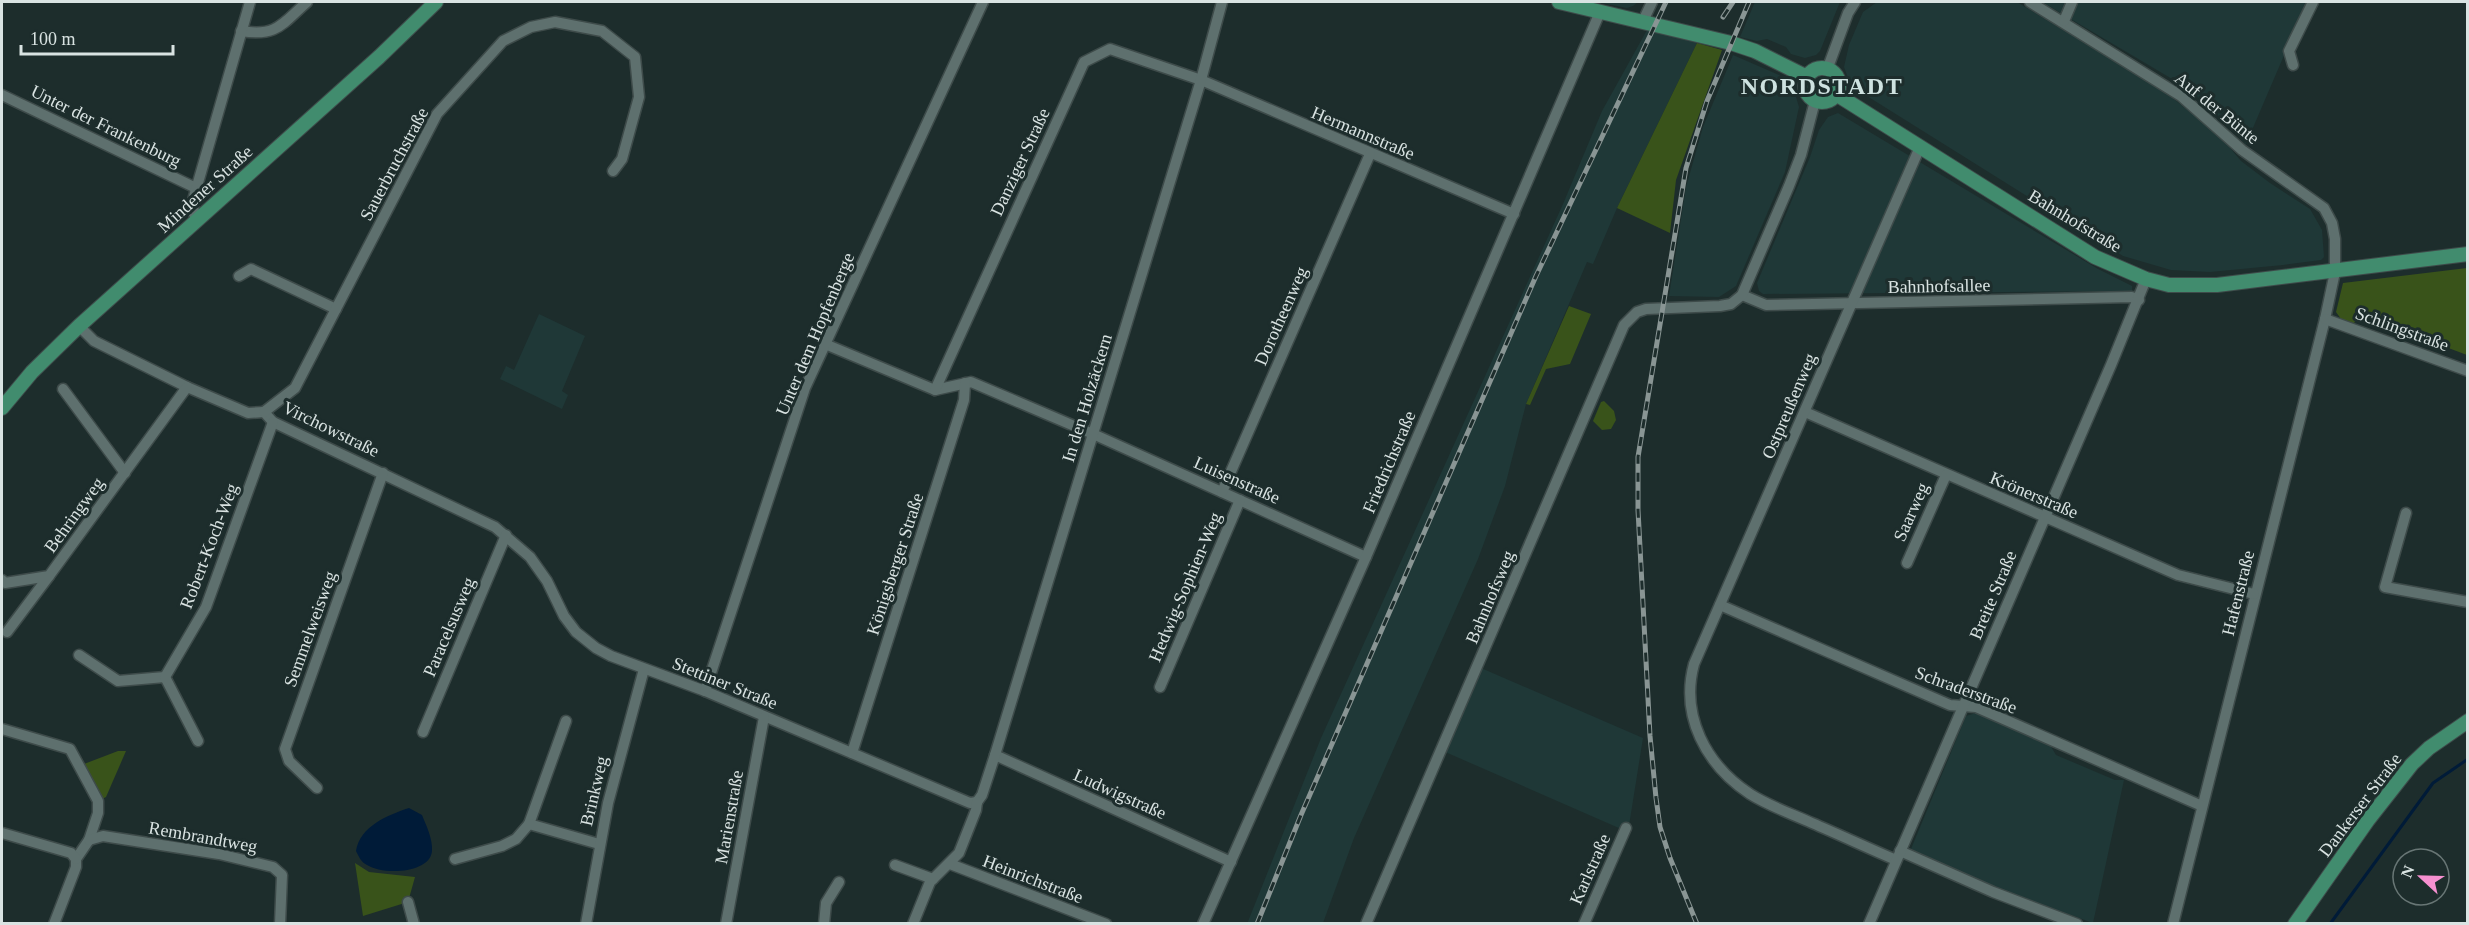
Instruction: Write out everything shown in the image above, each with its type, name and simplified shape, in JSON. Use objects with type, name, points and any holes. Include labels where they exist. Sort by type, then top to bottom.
[{"type":"main road","name":"Mindener Straße","points":[[2,408],[32,372],[79,326],[379,57],[436,2]]},
{"type":"main road","points":[[1559,2],[1643,21],[1755,51],[1807,77]]},
{"type":"main road","points":[[1816,70],[1827,70],[1837,80],[1836,94],[1829,100],[1815,101],[1810,98],[1805,88],[1807,77],[1816,70]]},
{"type":"main road","name":"Bahnhofstraße","points":[[1836,94],[2095,257],[2146,279],[2169,285],[2190,286],[2335,272],[2468,254]]},
{"type":"main road","name":"Dankerser Straße","points":[[2295,924],[2368,820],[2412,764],[2429,747],[2468,721]]},
{"type":"street","points":[[197,220],[193,207],[196,188],[250,2]]},
{"type":"street","points":[[241,31],[258,34],[276,29],[307,2]]},
{"type":"street","name":"Unter dem Hopfenberge","points":[[705,691],[805,388],[983,2]]},
{"type":"street","name":"In den Holzäckern","points":[[933,879],[959,853],[977,802],[982,795],[1094,434],[1201,80],[1222,2]]},
{"type":"street","points":[[1643,21],[1652,2]]},
{"type":"street","points":[[1827,70],[1848,13],[1855,2]]},
{"type":"street","name":"Auf der Bünte","points":[[2030,2],[2064,21],[2181,96],[2242,150],[2324,208],[2335,239],[2335,272]]},
{"type":"street","points":[[2064,21],[2072,2]]},
{"type":"street","points":[[2293,65],[2289,51],[2313,2]]},
{"type":"street","name":"Friedrichstraße","points":[[1203,924],[1366,557],[1600,12]]},
{"type":"street","name":"Sauerbruchstraße","points":[[264,411],[295,388],[437,114],[503,41],[531,27],[555,22],[602,31],[635,57],[639,97],[622,159],[613,171]]},
{"type":"street","name":"Danziger Straße","points":[[935,390],[1084,62],[1110,49],[1201,80]]},
{"type":"street","name":"Hermannstraße","points":[[1201,80],[1514,214]]},
{"type":"street","name":"Unter der Frankenburg","points":[[2,94],[196,188]]},
{"type":"street","points":[[1742,295],[1801,155],[1815,101]]},
{"type":"street","name":"Ostpreußenweg","points":[[1898,856],[1772,805],[1749,793],[1711,759],[1695,726],[1689,692],[1694,664],[1920,147]]},
{"type":"street","name":"Dorotheenweg","points":[[1222,492],[1370,154]]},
{"type":"street","points":[[239,276],[251,269],[336,309]]},
{"type":"street","name":"Hafenstraße","points":[[2173,924],[2335,272]]},
{"type":"street","name":"Breite Straße","points":[[1869,924],[2139,300],[2146,279]]},
{"type":"street","name":"Bahnhofsallee","points":[[1742,295],[1766,305],[2132,297],[2139,300]]},
{"type":"street","name":"Bahnhofsweg","points":[[1366,924],[1624,325],[1637,312],[1664,307],[1720,306],[1731,304],[1742,295]]},
{"type":"street","name":"Schlingstraße","points":[[2325,319],[2468,371]]},
{"type":"street","name":"Virchowstraße","points":[[79,326],[94,341],[187,387],[248,413],[264,411],[273,422],[480,519],[506,535]]},
{"type":"street","points":[[825,344],[935,390],[965,384]]},
{"type":"street","name":"Luisenstraße","points":[[965,384],[971,382],[1094,434],[1366,557]]},
{"type":"street","name":"Königsberger Straße","points":[[852,753],[964,400],[965,384]]},
{"type":"street","name":"Behringweg","points":[[7,632],[187,387]]},
{"type":"street","name":"Behringweg","points":[[63,389],[125,473]]},
{"type":"street","name":"Krönerstraße","points":[[1805,412],[2178,575],[2254,594]]},
{"type":"street","name":"Robert-Koch-Weg","points":[[165,677],[206,607],[273,422]]},
{"type":"street","name":"Semmelweisweg","points":[[317,788],[289,761],[285,749],[383,473]]},
{"type":"street","name":"Saarweg","points":[[1908,563],[1946,475]]},
{"type":"street","name":"Hedwig-Sophien-Weg","points":[[1160,687],[1240,500]]},
{"type":"street","points":[[2406,513],[2385,587],[2468,602]]},
{"type":"street","name":"Stettiner Straße","points":[[506,535],[530,557],[547,581],[564,616],[576,632],[596,648],[644,669],[705,691],[970,803],[977,802]]},
{"type":"street","name":"Paracelsusweg","points":[[423,732],[506,535]]},
{"type":"street","name":"Behringweg","points":[[2,580],[5,583],[49,576]]},
{"type":"street","name":"Schraderstraße","points":[[1720,605],[1950,705],[1976,707],[2202,806]]},
{"type":"street","points":[[79,655],[118,681],[165,677],[198,741]]},
{"type":"street","name":"Brinkweg","points":[[586,924],[599,844],[617,766],[644,669]]},
{"type":"street","name":"Marienstraße","points":[[726,924],[764,717]]},
{"type":"street","points":[[455,859],[502,846],[516,839],[530,824],[566,721]]},
{"type":"street","points":[[2,729],[70,749],[98,801],[89,840],[76,859],[76,867],[54,924]]},
{"type":"street","name":"Ludwigstraße","points":[[995,755],[1231,862]]},
{"type":"street","points":[[530,824],[599,844]]},
{"type":"street","points":[[94,825],[103,837]]},
{"type":"street","name":"Karlstraße","points":[[1584,924],[1626,828]]},
{"type":"street","points":[[2,833],[71,852],[76,859]]},
{"type":"street","name":"Rembrandtweg","points":[[89,840],[103,837],[219,854],[273,867],[282,875],[280,924]]},
{"type":"street","points":[[1898,856],[2077,924]]},
{"type":"street","points":[[895,864],[933,879],[913,924]]},
{"type":"street","name":"Heinrichstraße","points":[[950,864],[1106,924]]},
{"type":"street","points":[[824,924],[826,903],[839,882]]},
{"type":"street","points":[[408,902],[414,924]]},
{"type":"shaded area","points":[[1598,2],[1638,2],[1627,8]]},
{"type":"shaded area","points":[[1755,2],[1840,2],[1820,51],[1816,55],[1805,58],[1791,54],[1786,47],[1767,39],[1757,41],[1740,37]]},
{"type":"shaded area","points":[[1877,2],[2017,2],[2165,92],[2220,136],[2241,161],[2310,209],[2322,230],[2324,257],[2321,260],[2283,265],[2210,272],[2171,270],[2123,256],[1851,86],[1844,67],[1849,45],[1863,12]]},
{"type":"shaded area","points":[[2042,2],[2303,2],[2306,4],[2246,144],[2184,86]]},
{"type":"shaded area","points":[[1647,30],[1697,43],[1617,208],[1593,264],[1587,262],[1526,404],[1505,486],[1478,559],[1354,838],[1323,923],[1247,924],[1321,738],[1563,204],[1602,111]]},
{"type":"shaded area","points":[[1733,55],[1779,75],[1790,82],[1793,87],[1799,107],[1785,172],[1736,286],[1719,297],[1669,296],[1686,187],[1703,127]]},
{"type":"shaded area","points":[[1838,113],[2098,269],[2132,286],[2132,291],[1763,294],[1759,291],[1757,283],[1819,130],[1828,117]]},
{"type":"shaded area","points":[[539,314],[585,336],[562,391],[568,395],[562,409],[500,379],[506,366],[514,370]]},
{"type":"shaded area","points":[[1481,668],[1643,738],[1628,832],[1443,751]]},
{"type":"shaded area","points":[[1976,713],[2050,745],[2056,755],[2115,780],[2124,780],[2093,923],[2009,893],[1911,849],[1966,716]]},
{"type":"green space","points":[[1697,43],[1722,50],[1676,180],[1670,233],[1617,208]]},
{"type":"green space","points":[[2467,268],[2467,355],[2358,314],[2353,326],[2341,319],[2336,312],[2343,283]]},
{"type":"green space","points":[[1569,306],[1591,314],[1570,364],[1546,369],[1530,405],[1526,404]]},
{"type":"green space","points":[[1604,401],[1614,411],[1616,420],[1611,429],[1602,430],[1593,421],[1601,402]]},
{"type":"green space","points":[[118,751],[126,751],[106,797],[100,800],[84,764]]},
{"type":"green space","points":[[355,863],[369,872],[415,877],[408,902],[363,916]]},
{"type":"water","points":[[409,808],[422,815],[432,846],[429,859],[415,868],[394,871],[374,868],[363,862],[356,851],[363,835],[384,818]]},
{"type":"waterway","points":[[2330,924],[2433,783],[2468,759]]},
{"type":"railway","points":[[1257,924],[1301,815],[1536,276],[1666,2]]},
{"type":"railway","points":[[1723,17],[1733,2]]},
{"type":"railway","points":[[1697,924],[1670,858],[1660,827],[1656,798],[1650,736],[1638,510],[1638,457],[1686,168],[1707,101],[1749,2]]},
{"type":"district","name":"NORDSTADT","points":[[1822,86]]}]
